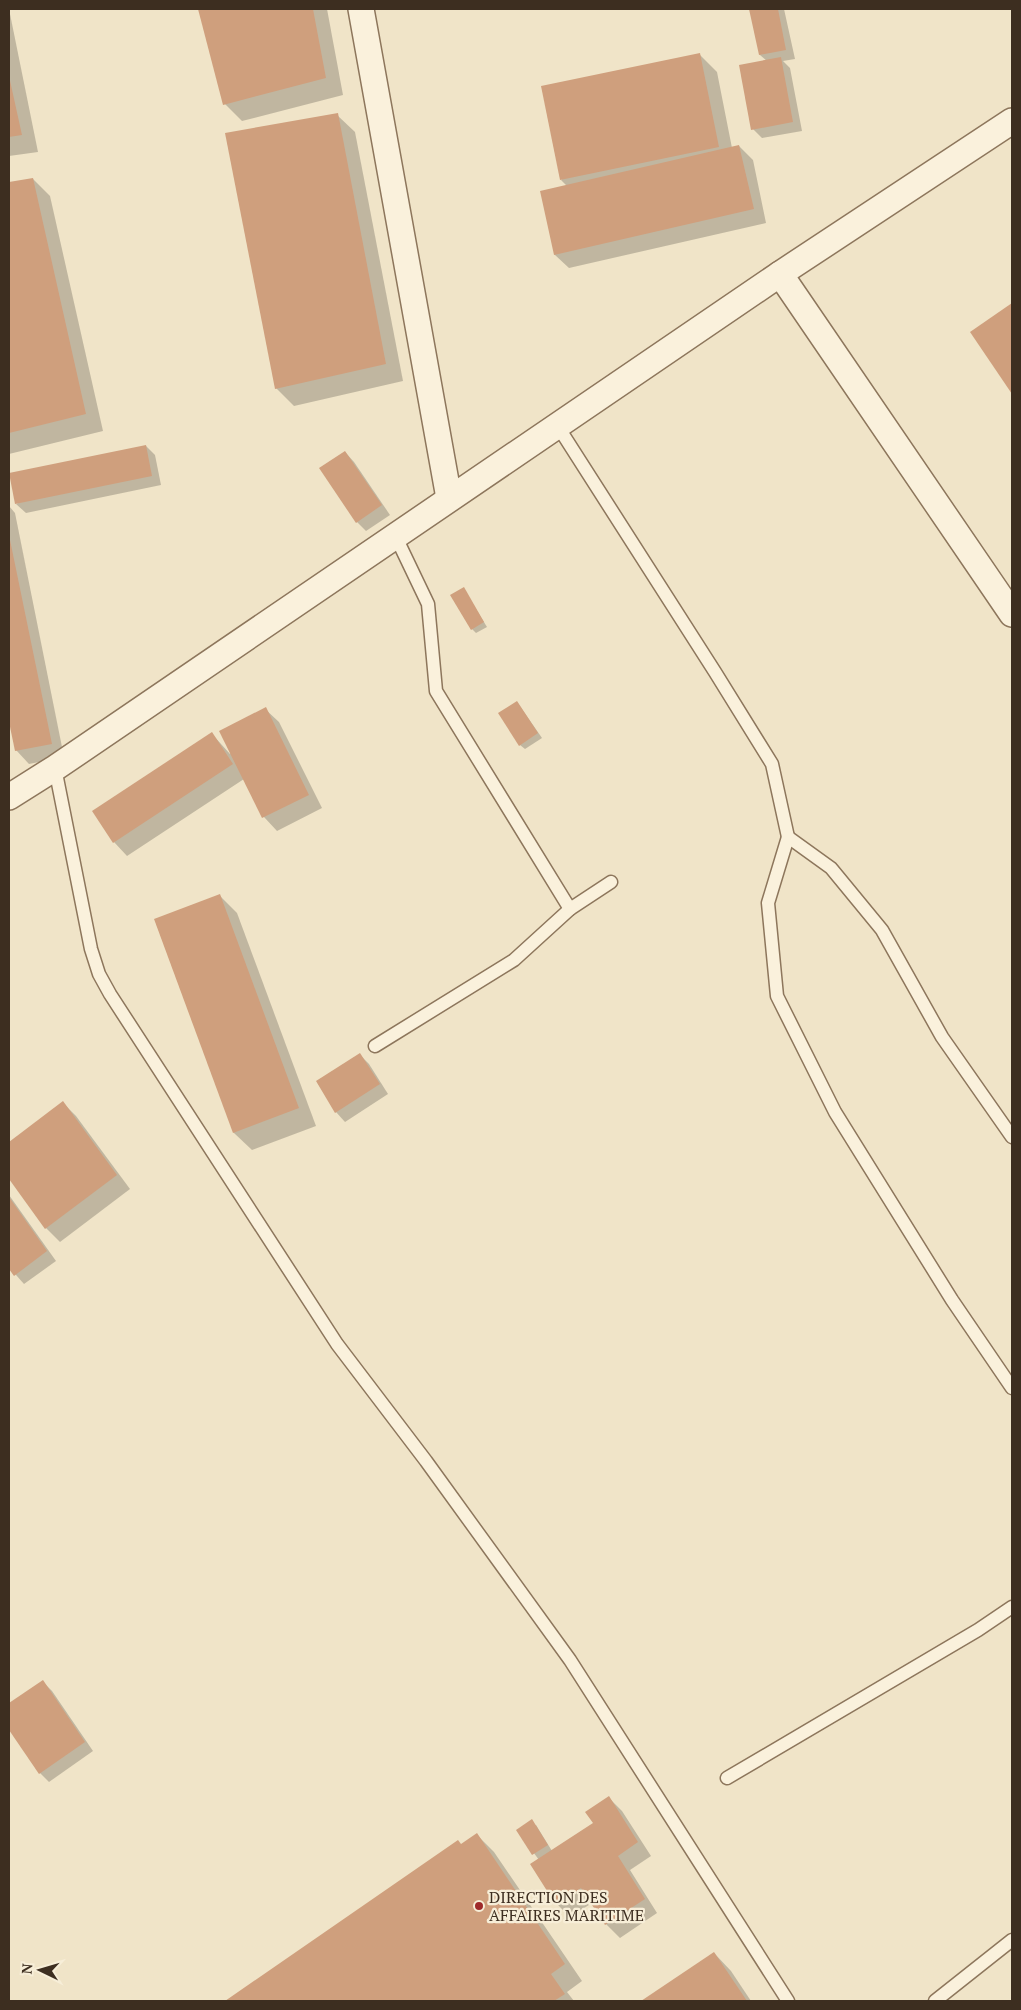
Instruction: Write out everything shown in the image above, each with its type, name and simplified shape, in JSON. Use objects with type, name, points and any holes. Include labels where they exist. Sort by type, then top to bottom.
[{"type":"street","points":[[361,9],[449,498]]},
{"type":"street","points":[[9,797],[55,768],[394,535],[780,274],[1012,121]]},
{"type":"street","points":[[780,274],[1012,614]]},
{"type":"lane","points":[[557,425],[772,764],[788,837],[768,903],[777,996],[834,1112],[952,1300],[1012,1388]]},
{"type":"lane","points":[[394,535],[428,604],[436,691],[570,909]]},
{"type":"lane","points":[[55,768],[91,949],[99,974],[110,994],[337,1344],[426,1461],[570,1660],[788,2001]]},
{"type":"lane","points":[[788,837],[831,868],[882,930],[942,1038],[1012,1137]]},
{"type":"lane","points":[[375,1046],[514,960],[570,909],[611,882]]},
{"type":"lane","points":[[727,1778],[970,1635],[1012,1607]]},
{"type":"lane","points":[[935,2001],[1012,1940]]},
{"type":"building","points":[[198,9],[313,9],[326,78],[223,105]]},
{"type":"building","points":[[749,9],[778,9],[786,50],[759,55]]},
{"type":"building","points":[[700,53],[719,147],[560,180],[541,86]]},
{"type":"building","points":[[781,57],[793,122],[751,130],[739,65]]},
{"type":"building","points":[[9,76],[22,135],[9,137]]},
{"type":"building","points":[[338,113],[386,364],[275,389],[225,133]]},
{"type":"building","points":[[739,145],[754,209],[554,255],[540,191]]},
{"type":"building","points":[[33,178],[86,414],[9,433],[9,182]]},
{"type":"building","points":[[1012,303],[1012,394],[970,332]]},
{"type":"building","points":[[146,445],[152,476],[15,504],[9,473]]},
{"type":"building","points":[[345,451],[382,505],[356,523],[319,468]]},
{"type":"building","points":[[9,535],[52,744],[15,751],[9,722]]},
{"type":"building","points":[[464,587],[484,622],[471,630],[450,595]]},
{"type":"building","points":[[517,701],[538,733],[519,746],[498,713]]},
{"type":"building","points":[[266,707],[309,795],[262,818],[219,731]]},
{"type":"building","points":[[212,732],[233,764],[113,843],[92,811]]},
{"type":"building","points":[[220,894],[299,1108],[233,1133],[154,919]]},
{"type":"building","points":[[360,1053],[380,1084],[335,1113],[316,1081]]},
{"type":"building","points":[[63,1101],[117,1175],[45,1229],[9,1179],[9,1142]]},
{"type":"building","points":[[9,1197],[47,1251],[14,1276],[9,1269]]},
{"type":"building","points":[[43,1680],[85,1742],[39,1774],[9,1730],[9,1703]]},
{"type":"building","points":[[609,1796],[638,1842],[618,1856],[645,1899],[605,1925],[581,1888],[556,1905],[530,1864],[593,1823],[585,1812]]},
{"type":"building","points":[[532,1819],[548,1845],[532,1855],[516,1830]]},
{"type":"building","points":[[477,1833],[565,1964],[551,1974],[565,1994],[554,2001],[225,2001],[458,1840],[461,1844]]},
{"type":"building","points":[[714,1952],[747,2001],[641,2001]]},
{"type":"place","name":"DIRECTION DES AFFAIRES MARITIME","points":[[479,1906]]}]
